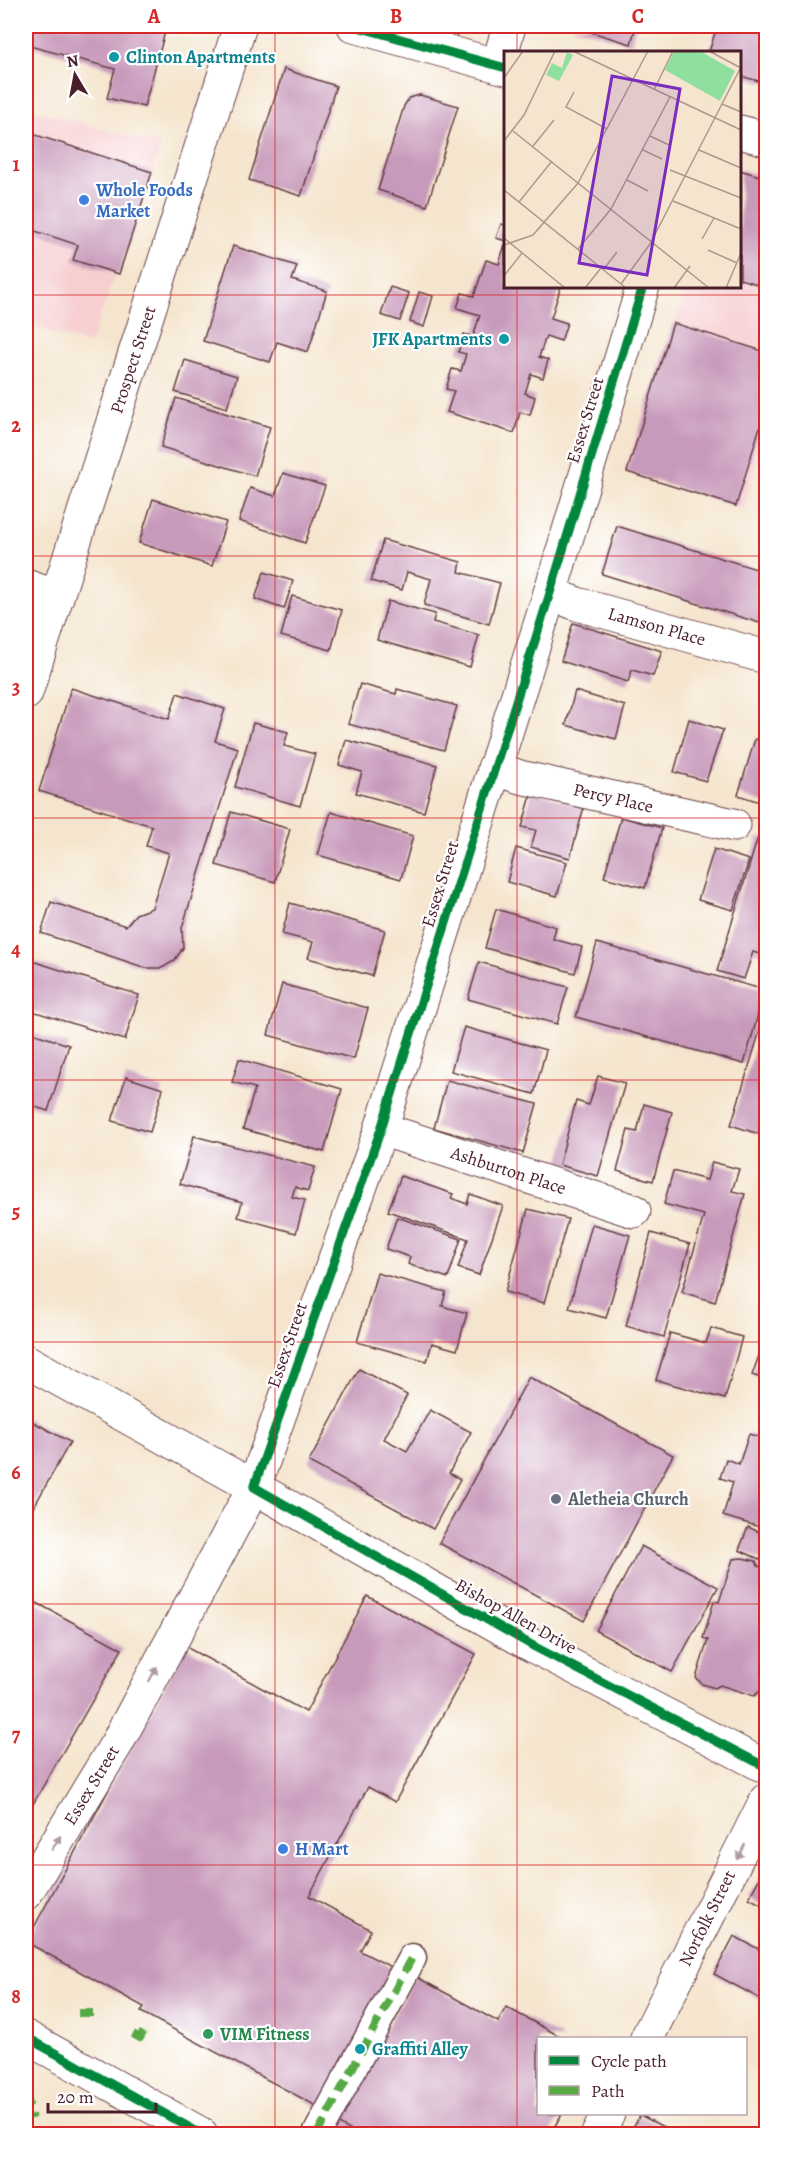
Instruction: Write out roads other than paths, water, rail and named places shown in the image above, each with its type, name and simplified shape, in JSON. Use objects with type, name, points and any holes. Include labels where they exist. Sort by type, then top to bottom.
[{"type":"street","name":"Prospect Street","points":[[26,693],[240,26]]},
{"type":"street","points":[[354,26],[502,67]]},
{"type":"street","points":[[505,51],[509,26]]},
{"type":"street","points":[[741,132],[766,139]]},
{"type":"street","name":"Essex Street","points":[[26,1893],[117,1743],[254,1486],[381,1129],[550,594],[642,288]]},
{"type":"street","points":[[26,586],[57,597]]},
{"type":"street","name":"Lamson Place","points":[[550,594],[577,604],[766,657]]},
{"type":"street","name":"Percy Place","points":[[494,768],[520,777],[734,825]]},
{"type":"street","name":"Ashburton Place","points":[[381,1129],[634,1211]]},
{"type":"street","name":"Bishop Allen Drive","points":[[26,1361],[254,1486],[535,1647],[766,1767]]},
{"type":"street","name":"Norfolk Street","points":[[648,2037],[766,1800]]},
{"type":"street","points":[[317,2134],[412,1958]]},
{"type":"street","points":[[26,2037],[201,2134]]},
{"type":"street","points":[[597,2134],[607,2115]]},
{"type":"place","name":"Clinton Apartments","points":[[114,57]]},
{"type":"place","name":"Whole Foods Market","points":[[84,200]]},
{"type":"place","name":"JFK Apartments","points":[[504,339]]},
{"type":"place","name":"Aletheia Church","points":[[556,1499]]},
{"type":"place","name":"H Mart","points":[[283,1849]]},
{"type":"place","name":"VIM Fitness","points":[[208,2034]]},
{"type":"place","name":"Graffiti Alley","points":[[360,2049]]}]
